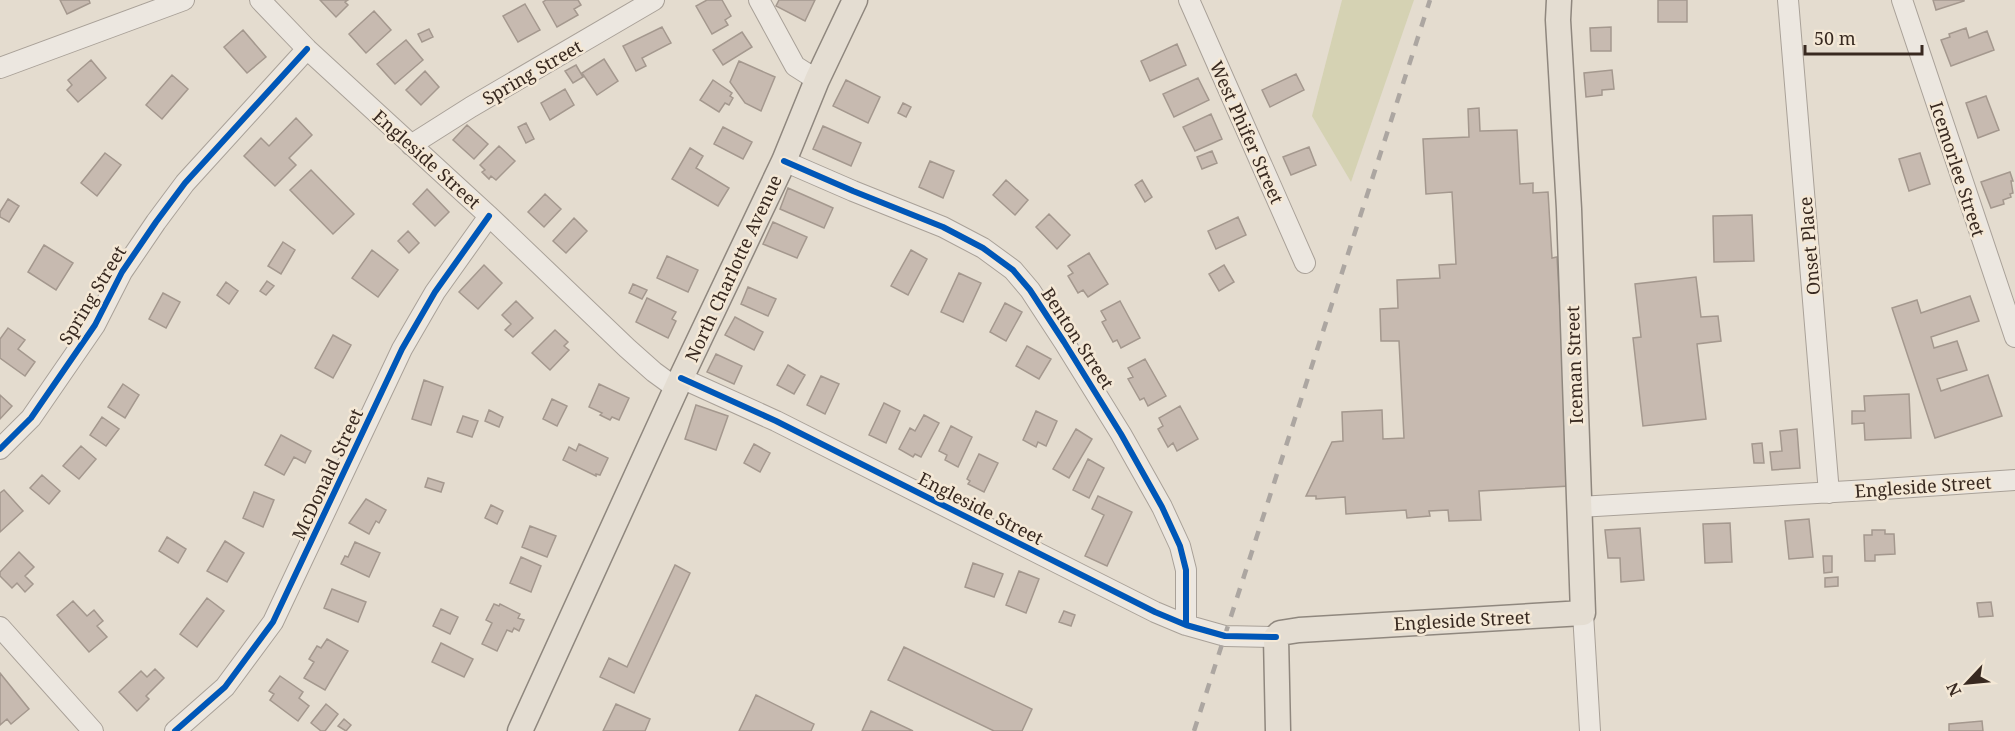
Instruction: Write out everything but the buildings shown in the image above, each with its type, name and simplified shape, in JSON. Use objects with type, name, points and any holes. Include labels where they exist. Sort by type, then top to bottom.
[{"type":"main road","name":"North Charlotte Avenue","points":[[520,731],[678,383],[784,160],[817,80],[855,0]]},
{"type":"main road","name":"Iceman Street","points":[[1559,0],[1558,20],[1569,209],[1583,613]]},
{"type":"main road","name":"Engleside Street","points":[[1276,637],[1280,633],[1299,630],[1583,613]]},
{"type":"main road","points":[[1276,637],[1278,731]]},
{"type":"street","points":[[0,68],[184,0]]},
{"type":"street","name":"Engleside Street","points":[[260,0],[307,49],[654,372],[776,421],[1155,612],[1186,625],[1225,636],[1276,637]]},
{"type":"street","name":"Spring Street","points":[[411,145],[471,107],[654,0]]},
{"type":"street","points":[[759,0],[795,66],[817,80]]},
{"type":"street","name":"West Phifer Street","points":[[1189,0],[1305,263]]},
{"type":"street","name":"Onset Place","points":[[1788,0],[1829,493]]},
{"type":"street","name":"Icemorlee Street","points":[[1902,0],[2015,337]]},
{"type":"street","name":"Spring Street","points":[[0,449],[31,418],[96,324],[122,272],[185,183],[307,49]]},
{"type":"street","name":"Benton Street","points":[[784,160],[873,200],[943,227],[982,248],[1013,270],[1030,290],[1122,434],[1162,507],[1180,546],[1186,570],[1186,625]]},
{"type":"street","name":"McDonald Street","points":[[176,731],[225,687],[273,622],[402,349],[435,292],[489,216]]},
{"type":"street","name":"Engleside Street","points":[[1579,507],[2015,480]]},
{"type":"street","name":"Iceman Street","points":[[1583,613],[1590,731]]},
{"type":"street","points":[[0,627],[93,731]]},
{"type":"shaded area","points":[[1342,0],[1414,0],[1351,182],[1312,116]]},
{"type":"railway","points":[[1194,731],[1430,0]]},
{"type":"cycle path","points":[[0,449],[31,418],[95,325],[122,272],[185,183],[307,49]]},
{"type":"cycle path","points":[[784,161],[943,227],[983,248],[1013,270],[1030,290],[1064,342],[1121,434],[1162,507],[1180,546],[1186,570],[1186,625]]},
{"type":"cycle path","points":[[175,731],[225,687],[273,622],[402,349],[435,292],[489,216]]},
{"type":"cycle path","points":[[681,378],[776,421],[1155,612],[1186,625],[1225,636],[1276,637]]}]
